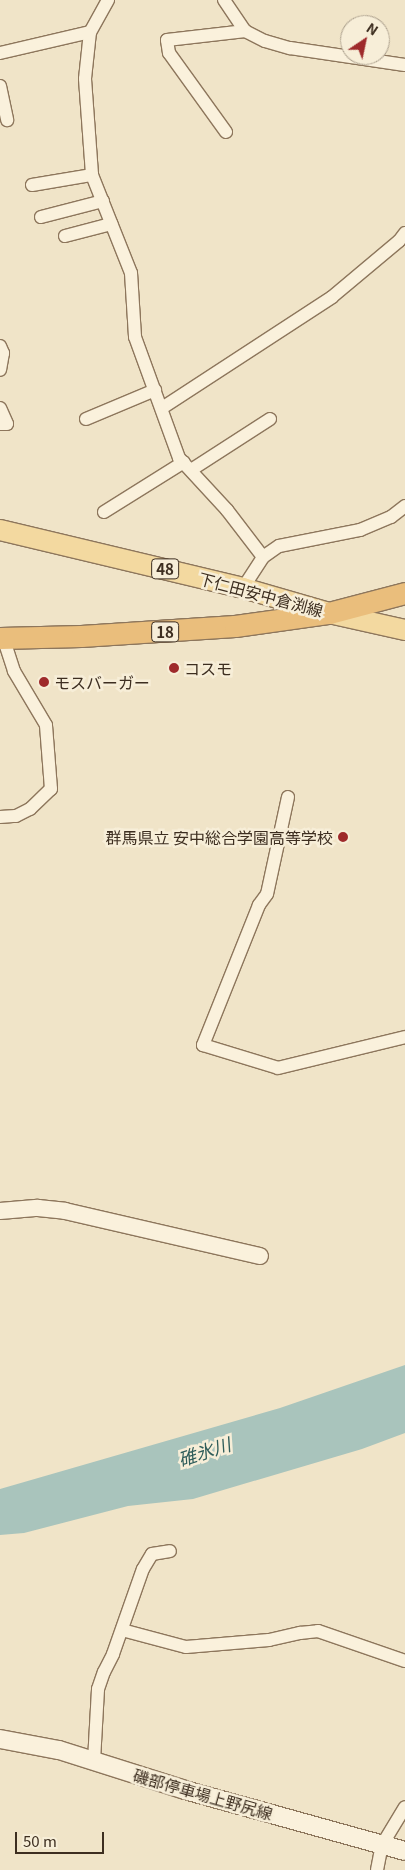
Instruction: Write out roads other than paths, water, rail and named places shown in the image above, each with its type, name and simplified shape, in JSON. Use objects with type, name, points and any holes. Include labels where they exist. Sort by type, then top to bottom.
[{"type":"highway","name":"18","points":[[2,638],[90,636],[198,629],[329,613],[405,593]]},
{"type":"main road","name":"下仁田安中倉渕線","points":[[0,530],[243,588],[329,613],[405,630]]},
{"type":"main road","name":"磯部停車場上野尻線","points":[[0,1739],[42,1745],[185,1790],[405,1851]]},
{"type":"street","points":[[108,0],[90,32],[85,79],[92,175],[131,273],[135,337],[179,458],[227,510],[263,557]]},
{"type":"street","points":[[224,0],[245,31],[265,42],[290,48],[405,66]]},
{"type":"street","points":[[226,132],[169,53],[167,40],[245,31]]},
{"type":"street","points":[[0,53],[90,32]]},
{"type":"street","points":[[0,86],[7,120]]},
{"type":"street","points":[[32,186],[92,175]]},
{"type":"street","points":[[41,218],[102,201]]},
{"type":"street","points":[[65,236],[111,224]]},
{"type":"street","points":[[162,408],[332,297],[399,242],[405,233]]},
{"type":"street","points":[[0,346],[3,353],[0,370]]},
{"type":"street","points":[[86,419],[155,390]]},
{"type":"street","points":[[0,408],[7,424],[0,424]]},
{"type":"street","points":[[104,512],[270,419]]},
{"type":"street","points":[[243,588],[263,557],[279,546],[360,530],[391,516],[405,506]]},
{"type":"street","points":[[0,817],[16,816],[30,809],[52,789],[46,725],[14,671],[2,638]]},
{"type":"street","points":[[288,797],[267,894],[260,905],[203,1046],[278,1068],[405,1037]]},
{"type":"street","points":[[0,1211],[38,1208],[65,1211],[260,1256]]},
{"type":"street","points":[[94,1761],[98,1690],[122,1630],[143,1569],[152,1554],[170,1551]]},
{"type":"street","points":[[122,1630],[186,1647],[269,1640],[300,1633],[318,1632],[405,1662]]},
{"type":"street","points":[[377,1870],[382,1845],[405,1808]]},
{"type":"water","name":"碓氷川","points":[[405,1365],[405,1433],[362,1449],[193,1499],[128,1506],[24,1533],[0,1535],[0,1489],[280,1408]]},
{"type":"place","name":"コスモ","points":[[174,668]]},
{"type":"place","name":"モスバーガー","points":[[44,682]]},
{"type":"place","name":"群馬県立 安中総合学園高等学校","points":[[343,837]]}]
